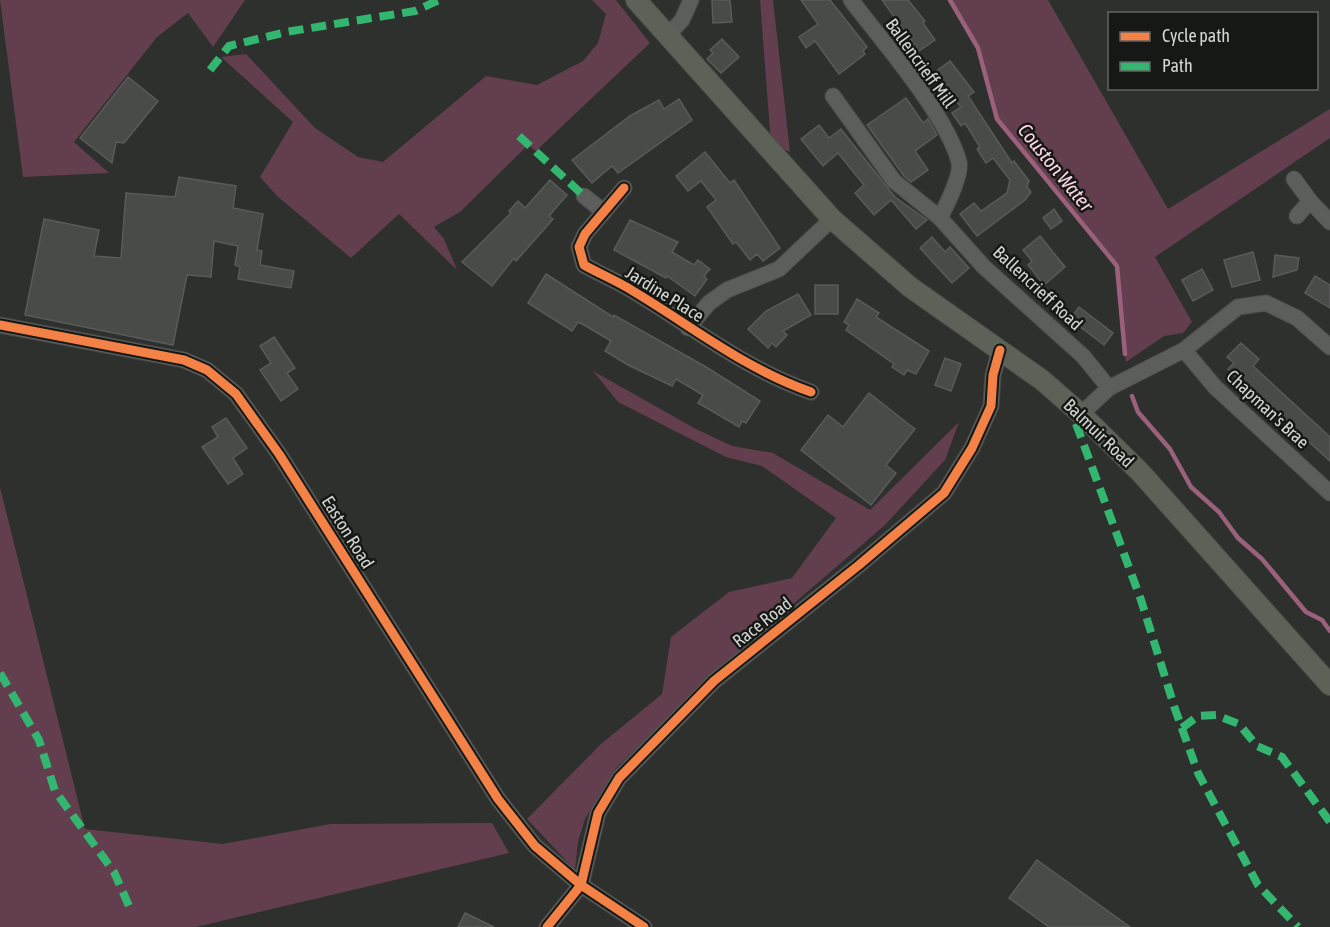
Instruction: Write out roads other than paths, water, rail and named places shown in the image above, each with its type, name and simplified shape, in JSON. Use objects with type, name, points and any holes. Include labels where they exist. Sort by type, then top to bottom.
[{"type":"main road","name":"Balmuir Road","points":[[636,0],[832,219],[910,287],[1042,380],[1081,414],[1140,472],[1330,685]]},
{"type":"street","points":[[668,35],[682,20],[691,0]]},
{"type":"street","name":"Ballencrieff Mill","points":[[851,0],[939,119],[960,164],[950,199],[940,218]]},
{"type":"street","name":"Ballencrieff Road","points":[[833,96],[894,181],[940,218],[984,267],[1083,356],[1109,388]]},
{"type":"street","points":[[1294,179],[1310,201],[1330,222]]},
{"type":"street","name":"Jardine Place","points":[[624,188],[585,234],[579,248],[584,265],[632,290],[688,328],[762,373],[811,392]]},
{"type":"street","points":[[584,196],[604,212]]},
{"type":"street","points":[[1297,216],[1310,201]]},
{"type":"street","name":"Jardine Place","points":[[688,328],[710,303],[727,291],[779,269],[832,219]]},
{"type":"street","points":[[1081,414],[1109,388],[1184,350],[1238,307],[1266,303],[1297,318],[1330,347]]},
{"type":"street","name":"Easton Road","points":[[0,325],[184,360],[207,370],[236,394],[279,454],[498,799],[535,846],[581,885],[644,927]]},
{"type":"street","name":"Race Road","points":[[547,927],[581,885],[598,813],[619,778],[714,681],[860,565],[944,493],[972,448],[991,406],[993,375],[1000,350]]},
{"type":"street","name":"Chapman's Brae","points":[[1184,350],[1215,387],[1330,493]]},
{"type":"waterway","name":"Couston Water","points":[[950,0],[978,48],[997,119],[1117,266],[1125,354]]},
{"type":"waterway","points":[[1132,396],[1138,412],[1170,449],[1191,487],[1219,512],[1238,538],[1262,559],[1306,612],[1322,620],[1330,631]]}]
